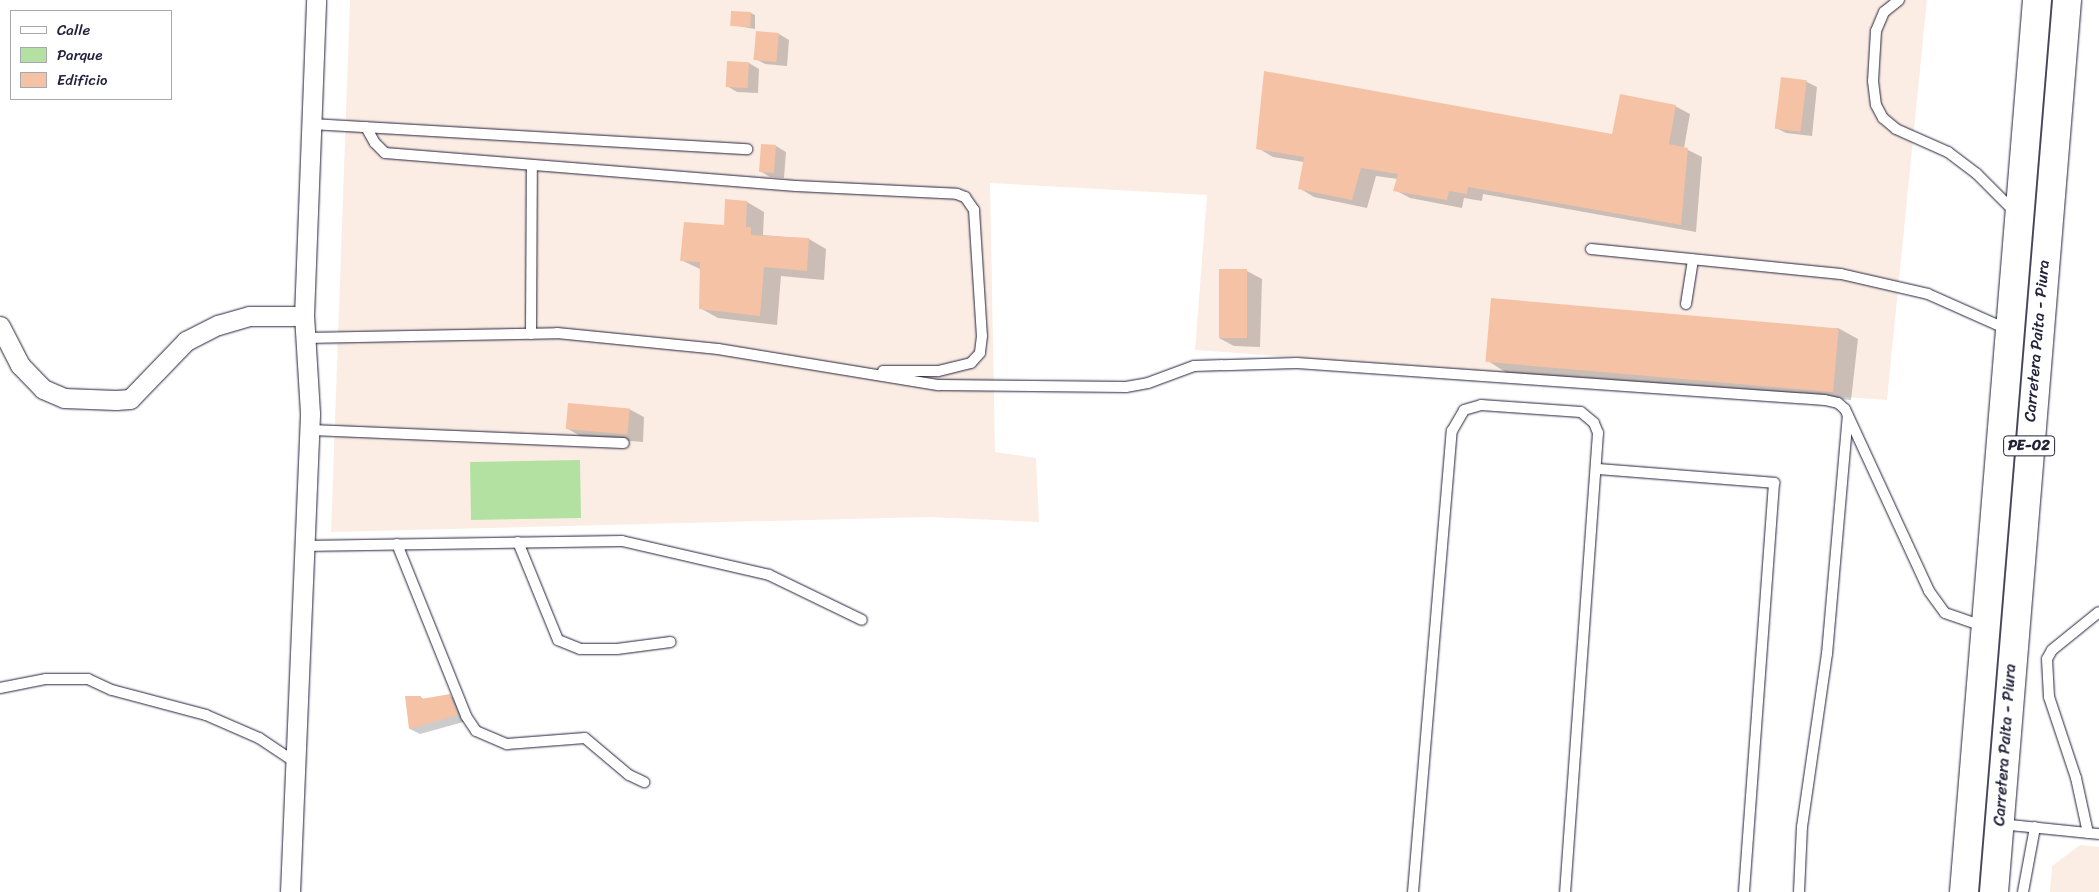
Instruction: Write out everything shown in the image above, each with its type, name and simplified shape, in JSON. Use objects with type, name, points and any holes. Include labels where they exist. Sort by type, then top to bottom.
[{"type":"highway","name":"Carretera Paita - Piura","points":[[1964,892],[1987,627],[2036,0]]},
{"type":"highway","name":"Carretera Paita - Piura","points":[[1994,892],[2041,286],[2067,0]]},
{"type":"street","points":[[290,892],[303,546],[310,430],[310,379],[304,316],[316,0]]},
{"type":"street","points":[[0,326],[20,365],[43,389],[64,398],[116,400],[130,399],[186,341],[218,325],[249,316],[304,316]]},
{"type":"lane","points":[[1898,0],[1884,12],[1876,31],[1873,81],[1879,112],[1896,129],[1948,152],[1977,174],[2019,217]]},
{"type":"lane","points":[[311,124],[747,149]]},
{"type":"lane","points":[[366,127],[385,153],[796,186],[957,194],[965,197],[974,210],[982,336],[980,353],[971,363],[938,371],[855,371]]},
{"type":"lane","points":[[531,334],[532,166]]},
{"type":"lane","points":[[1591,249],[1841,274],[1928,294],[2010,331]]},
{"type":"lane","points":[[1686,304],[1693,260]]},
{"type":"lane","points":[[305,338],[531,334],[718,349],[939,385],[1126,387],[1148,383],[1194,366],[1297,363],[1825,400],[1838,403],[1848,415],[1929,591],[1945,613],[1987,627]]},
{"type":"lane","points":[[1414,892],[1455,422],[1464,410],[1481,405],[1581,412],[1594,423],[1598,433],[1597,469],[1565,892]]},
{"type":"lane","points":[[1799,892],[1802,827],[1827,654],[1848,415]]},
{"type":"lane","points":[[310,430],[624,443]]},
{"type":"lane","points":[[1597,469],[1774,483],[1744,892]]},
{"type":"lane","points":[[303,546],[622,541],[769,575],[862,620]]},
{"type":"lane","points":[[518,542],[558,640],[580,649],[617,648],[671,642]]},
{"type":"lane","points":[[397,544],[466,716],[476,731],[507,744],[585,738],[629,775],[644,782]]},
{"type":"lane","points":[[2088,833],[2076,778],[2049,697],[2047,659],[2052,650],[2099,612]]},
{"type":"lane","points":[[0,688],[46,679],[88,679],[112,690],[206,715],[259,738],[295,762]]},
{"type":"lane","points":[[1999,824],[2099,834]]},
{"type":"lane","points":[[2023,892],[2035,827]]},
{"type":"shaded area","points":[[350,0],[1927,0],[1887,400],[1195,350],[1207,195],[990,183],[995,452],[1036,458],[1039,522],[928,517],[331,532]]},
{"type":"shaded area","points":[[2080,845],[2099,847],[2099,892],[2050,892],[2052,866]]},
{"type":"green space","points":[[580,460],[581,518],[471,520],[470,462]]},
{"type":"building","points":[[731,11],[751,12],[750,27],[730,26]]},
{"type":"building","points":[[756,31],[779,33],[776,62],[753,60]]},
{"type":"building","points":[[727,61],[749,62],[748,88],[726,87]]},
{"type":"building","points":[[1264,71],[1612,134],[1620,94],[1676,105],[1669,144],[1688,148],[1681,225],[1468,187],[1467,194],[1449,191],[1447,200],[1393,191],[1398,174],[1361,168],[1352,200],[1298,189],[1304,157],[1256,149]]},
{"type":"building","points":[[1781,77],[1807,80],[1800,132],[1775,129]]},
{"type":"building","points":[[761,144],[776,145],[774,173],[759,172]]},
{"type":"building","points":[[725,199],[747,201],[746,227],[751,227],[751,235],[809,238],[807,271],[764,267],[760,316],[699,309],[700,262],[680,261],[684,222],[724,225]]},
{"type":"building","points":[[1219,269],[1247,269],[1247,338],[1219,338]]},
{"type":"building","points":[[1491,298],[1839,328],[1833,392],[1485,362]]},
{"type":"building","points":[[568,403],[630,408],[627,434],[566,429]]},
{"type":"building","points":[[450,694],[458,715],[409,729],[405,696],[421,696],[421,699]]}]
